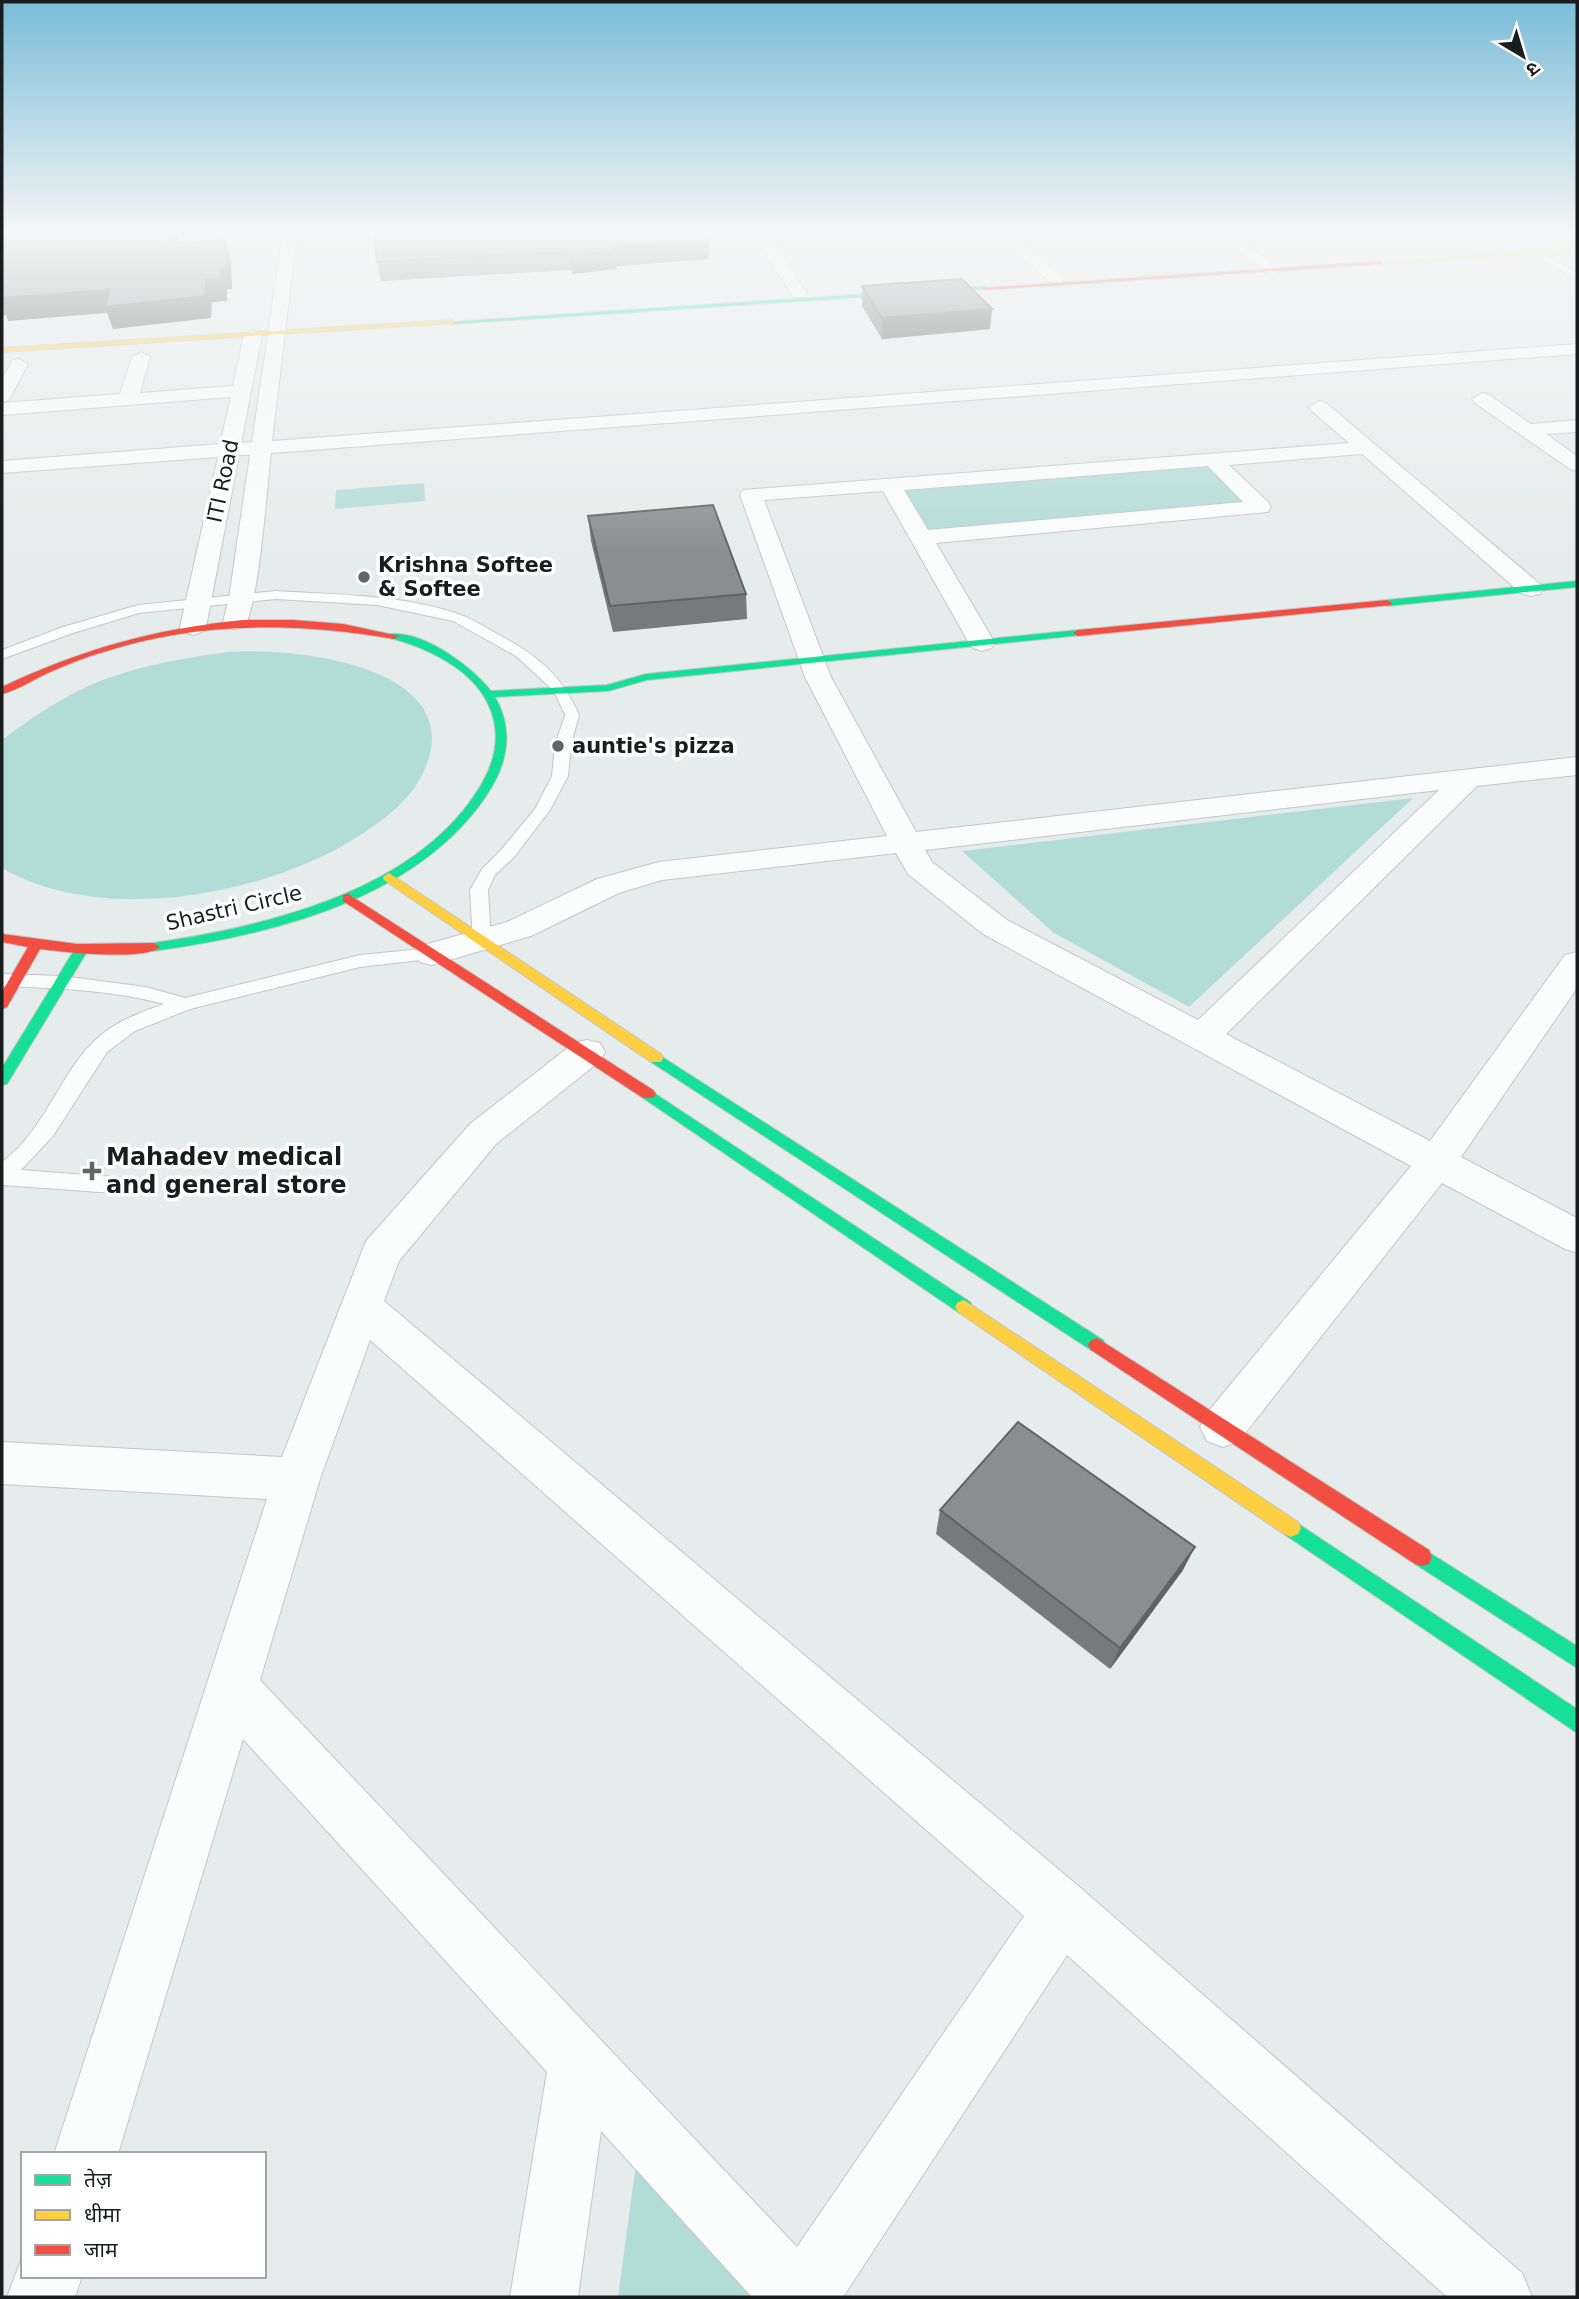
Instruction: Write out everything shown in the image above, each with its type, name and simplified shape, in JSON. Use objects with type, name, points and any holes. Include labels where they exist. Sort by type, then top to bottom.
[{"type":"street","points":[[2,344],[89,339]]},
{"type":"street","points":[[2,350],[181,339]]},
{"type":"street","name":"ITI Road","points":[[193,627],[252,339]]},
{"type":"street","name":"ITI Road","points":[[238,610],[277,339]]},
{"type":"street","points":[[2,467],[1577,349]]},
{"type":"street","points":[[128,400],[141,357]]},
{"type":"street","points":[[2,396],[19,364]]},
{"type":"street","points":[[2,409],[241,391]]},
{"type":"street","points":[[1482,399],[1577,465]]},
{"type":"street","points":[[1319,407],[1531,589]]},
{"type":"street","points":[[1527,430],[1577,426]]},
{"type":"street","points":[[1365,448],[751,495],[817,672],[919,867],[995,927],[1577,1237]]},
{"type":"street","points":[[919,538],[1260,507],[1212,459]]},
{"type":"street","points":[[890,484],[982,643]]},
{"type":"street","points":[[489,694],[608,688],[646,677],[817,672],[982,643],[1577,584]]},
{"type":"street","points":[[1279,630],[1577,600]]},
{"type":"street","name":"Shastri Circle","points":[[2,691],[82,654],[134,639],[193,627],[238,610],[346,624],[425,645],[468,670],[489,694],[501,721],[502,752],[491,784],[467,817],[441,842],[389,877],[348,898],[299,917],[174,946],[80,950],[2,938]]},
{"type":"street","points":[[608,688],[634,694],[649,694]]},
{"type":"street","points":[[432,954],[519,929],[608,886],[659,871],[1577,766]]},
{"type":"street","points":[[1201,1038],[1469,778]]},
{"type":"street","points":[[389,877],[482,941],[1577,1658]]},
{"type":"street","points":[[348,898],[587,1052],[1577,1722]]},
{"type":"street","points":[[2,1004],[9,981],[36,945]]},
{"type":"street","points":[[2,1080],[80,950]]},
{"type":"street","points":[[1223,1427],[1436,1163],[1577,963]]},
{"type":"street","points":[[87,2152],[297,1479],[381,1253],[483,1135],[587,1052]]},
{"type":"street","points":[[361,1306],[1062,1911],[1498,2297]]},
{"type":"street","points":[[2,1463],[297,1479]]},
{"type":"street","points":[[233,1689],[579,2064],[801,2297],[1062,1911]]},
{"type":"street","points":[[544,2297],[579,2064]]},
{"type":"street","points":[[41,2297],[46,2278]]},
{"type":"lane","points":[[2,655],[68,630],[138,609],[198,604],[238,610],[276,595],[377,601],[421,608],[458,618],[521,653],[551,678],[561,691],[572,715],[563,745],[560,776],[542,810],[508,853],[488,873],[479,890],[482,941]]},
{"type":"lane","points":[[2,1175],[20,1162],[40,1140],[101,1045],[140,1020],[185,1003],[360,961],[432,954]]},
{"type":"lane","points":[[9,981],[62,982],[146,993],[185,1003]]},
{"type":"lane","points":[[2,1175],[141,1187]]},
{"type":"shaded area","points":[[1210,463],[1251,504],[925,533],[899,489]]},
{"type":"shaded area","points":[[424,483],[425,501],[335,509],[336,490]]},
{"type":"shaded area","points":[[230,652],[297,654],[335,661],[372,672],[404,688],[425,711],[432,740],[421,777],[410,793],[373,827],[327,854],[236,887],[186,896],[137,899],[88,896],[43,886],[2,868],[3,739],[51,706],[98,682],[163,663]]},
{"type":"shaded area","points":[[1413,798],[1189,1007],[1054,933],[962,851]]},
{"type":"shaded area","points":[[636,2164],[751,2297],[618,2297]]},
{"type":"building","points":[[713,505],[746,594],[610,606],[588,516]]},
{"type":"building","points":[[1018,1422],[1195,1547],[1120,1648],[940,1510]]},
{"type":"traffic: fast","points":[[1387,603],[1577,584]]},
{"type":"traffic: fast","points":[[489,694],[608,688],[646,677],[1078,633]]},
{"type":"traffic: fast","points":[[153,947],[244,931],[343,899],[390,876],[431,849],[466,817],[491,780],[498,763],[502,735],[496,708],[479,683],[453,662],[439,653],[394,636]]},
{"type":"traffic: fast","points":[[2,1080],[81,950]]},
{"type":"traffic: fast","points":[[656,1058],[1097,1345]]},
{"type":"traffic: fast","points":[[648,1094],[964,1307]]},
{"type":"traffic: fast","points":[[1291,1528],[1577,1722]]},
{"type":"traffic: fast","points":[[1422,1557],[1577,1658]]},
{"type":"traffic: slow","points":[[2,350],[175,339]]},
{"type":"traffic: slow","points":[[389,877],[656,1058]]},
{"type":"traffic: slow","points":[[964,1307],[1291,1528]]},
{"type":"traffic: jam","points":[[1078,633],[1387,603]]},
{"type":"traffic: jam","points":[[2,691],[96,651],[144,637],[193,628],[243,623],[293,623],[343,627],[394,636]]},
{"type":"traffic: jam","points":[[348,898],[648,1094]]},
{"type":"traffic: jam","points":[[2,938],[77,949],[153,947]]},
{"type":"traffic: jam","points":[[2,1004],[36,945]]},
{"type":"traffic: jam","points":[[1097,1345],[1422,1557]]},
{"type":"place","name":"Krishna Softee & Softee","points":[[364,577]]},
{"type":"place","name":"auntie's pizza","points":[[558,746]]},
{"type":"place","name":"Mahadev medical and general store","points":[[92,1171]]}]
